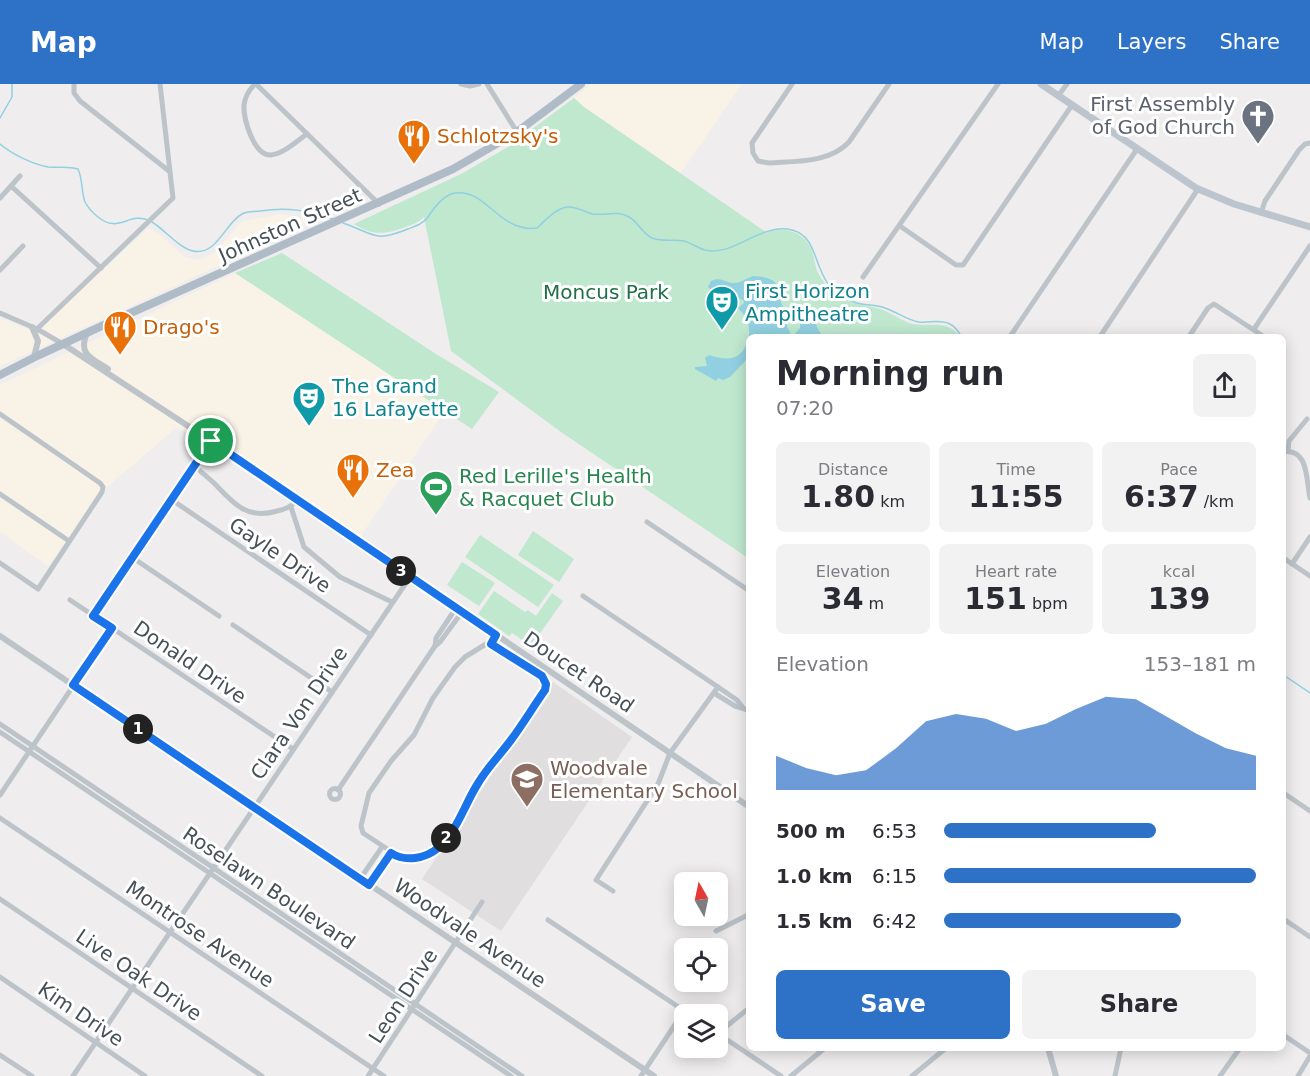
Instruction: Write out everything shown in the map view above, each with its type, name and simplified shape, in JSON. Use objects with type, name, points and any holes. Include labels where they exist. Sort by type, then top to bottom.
[{"type":"main road","name":"Johnston Street","points":[[0,375],[34,357],[379,204],[469,161],[517,132],[581,84]]},
{"type":"main road","points":[[1041,84],[1198,189],[1225,201],[1310,227]]},
{"type":"street","points":[[74,84],[74,93],[80,101],[169,171]]},
{"type":"street","points":[[307,134],[276,154],[265,155],[259,150],[250,135],[244,110],[248,93],[255,84],[307,134],[379,204]]},
{"type":"street","points":[[461,84],[470,86],[479,84]]},
{"type":"street","points":[[487,84],[517,132]]},
{"type":"street","points":[[792,84],[752,143],[753,153],[758,161],[769,163],[826,157],[842,149],[889,84]]},
{"type":"street","points":[[863,277],[998,84]]},
{"type":"street","points":[[1058,96],[1067,84]]},
{"type":"street","points":[[35,328],[155,217],[172,198],[162,85]]},
{"type":"street","points":[[900,226],[960,266],[966,261],[1072,105]]},
{"type":"street","points":[[1261,213],[1265,201],[1299,150],[1310,142]]},
{"type":"street","points":[[1012,334],[1137,150]]},
{"type":"street","points":[[0,198],[20,176]]},
{"type":"street","points":[[11,186],[101,268]]},
{"type":"street","points":[[1102,334],[1198,189]]},
{"type":"street","points":[[0,270],[23,246]]},
{"type":"street","points":[[1254,329],[1310,246]]},
{"type":"street","points":[[1191,334],[1212,304],[1261,334]]},
{"type":"street","points":[[0,313],[35,328],[63,344]]},
{"type":"street","points":[[34,357],[38,341],[35,328]]},
{"type":"street","points":[[87,333],[83,346],[86,354],[170,411],[182,422]]},
{"type":"street","name":"Doucet Road","points":[[63,344],[211,441],[746,805]]},
{"type":"street","points":[[0,414],[103,487],[102,492],[38,589],[0,563]]},
{"type":"street","points":[[1286,448],[1289,441],[1307,419]]},
{"type":"street","points":[[93,616],[211,441]]},
{"type":"street","points":[[1286,451],[1294,452],[1303,460],[1310,498]]},
{"type":"street","points":[[194,466],[214,483],[229,501],[241,509],[258,514],[268,514],[291,507],[297,500]]},
{"type":"street","points":[[0,494],[69,541]]},
{"type":"street","name":"Gayle Drive","points":[[172,500],[370,635]]},
{"type":"street","points":[[291,507],[304,547],[340,577],[392,602]]},
{"type":"street","points":[[647,522],[746,589]]},
{"type":"street","points":[[1292,564],[1310,537]]},
{"type":"street","points":[[133,558],[219,616]]},
{"type":"street","points":[[1286,560],[1310,576]]},
{"type":"street","name":"Clara Von Drive","points":[[73,1076],[410,577]]},
{"type":"street","points":[[583,596],[716,690],[735,706],[746,709]]},
{"type":"street","name":"Donald Drive","points":[[70,600],[293,749]]},
{"type":"street","points":[[435,645],[436,638],[456,608]]},
{"type":"street","points":[[338,790],[435,645],[440,642],[462,612]]},
{"type":"street","points":[[233,625],[332,692]]},
{"type":"street","points":[[0,795],[112,628]]},
{"type":"street","points":[[491,644],[542,676],[546,684],[545,690],[512,739],[480,779],[462,815],[440,846],[430,853],[410,859],[401,858],[382,847],[362,830],[365,804],[369,793],[414,735],[433,698],[455,667],[473,652],[491,644],[496,635]]},
{"type":"street","name":"Woodvale Avenue","points":[[0,636],[456,943],[643,1073],[654,1076]]},
{"type":"street","points":[[613,891],[596,880],[658,784],[670,753],[716,690]]},
{"type":"street","name":"Roselawn Boulevard","points":[[0,724],[77,780],[509,1072],[522,1076]]},
{"type":"street","name":"Roselawn Boulevard","points":[[0,732],[31,748]]},
{"type":"street","points":[[1286,795],[1310,811]]},
{"type":"street","name":"Montrose Avenue","points":[[0,818],[384,1076]]},
{"type":"street","points":[[360,879],[382,847]]},
{"type":"street","points":[[369,885],[391,853]]},
{"type":"street","name":"Live Oak Drive","points":[[0,899],[262,1076]]},
{"type":"street","name":"Leon Drive","points":[[368,1076],[483,902]]},
{"type":"street","points":[[716,931],[746,916]]},
{"type":"street","points":[[548,920],[674,1005]]},
{"type":"street","points":[[1286,921],[1310,937]]},
{"type":"street","name":"Kim Drive","points":[[0,977],[145,1076]]},
{"type":"street","points":[[728,1025],[746,1011]]},
{"type":"street","points":[[643,1073],[674,1030]]},
{"type":"street","points":[[1286,1037],[1310,1054],[1298,1076]]},
{"type":"street","points":[[728,1040],[781,1076]]},
{"type":"street","points":[[791,1076],[821,1051]]},
{"type":"street","points":[[912,1076],[942,1051]]},
{"type":"street","points":[[1049,1051],[1056,1076]]},
{"type":"street","points":[[1115,1076],[1120,1051]]},
{"type":"street","points":[[1220,1076],[1238,1051]]},
{"type":"street","points":[[0,1055],[32,1076]]},
{"type":"shaded area","points":[[591,84],[742,84],[681,173],[574,98]]},
{"type":"shaded area","points":[[282,214],[317,221],[0,366],[0,318],[36,332],[148,228],[159,234],[185,257],[196,260],[215,252],[242,221]]},
{"type":"shaded area","points":[[235,273],[414,389],[444,412],[356,543],[177,427],[107,487],[48,566],[0,532],[0,385]]},
{"type":"shaded area","name":"Woodvale Elementary School","points":[[553,682],[632,737],[501,931],[422,879]]},
{"type":"green space","name":"Moncus Park","points":[[574,98],[766,232],[785,230],[797,233],[812,250],[820,277],[840,297],[853,303],[884,310],[916,325],[943,325],[958,334],[746,334],[746,557],[561,432],[451,351],[424,217],[412,225],[384,233],[372,232],[354,224],[461,174],[508,147]]},
{"type":"green space","points":[[282,253],[436,354],[499,392],[472,429],[235,273]]},
{"type":"green space","points":[[533,531],[574,559],[559,582],[518,555]]},
{"type":"green space","points":[[480,535],[554,585],[538,607],[465,557]]},
{"type":"green space","points":[[462,562],[495,583],[479,606],[447,585]]},
{"type":"green space","points":[[494,591],[525,612],[528,610],[536,616],[552,593],[563,601],[531,646],[512,633],[509,636],[478,614]]},
{"type":"water","points":[[753,276],[773,281],[777,285],[784,308],[790,314],[811,314],[822,334],[795,334],[800,328],[800,319],[797,317],[786,324],[791,334],[749,334],[747,321],[738,308],[744,303],[743,300],[720,294],[708,287],[711,281],[720,279],[739,282]]},
{"type":"water","points":[[746,346],[746,360],[730,377],[723,380],[718,378],[716,381],[695,369],[695,367],[707,366],[705,358],[709,355],[733,358]]},
{"type":"waterway","points":[[0,118],[12,97],[12,84]]},
{"type":"waterway","points":[[0,144],[35,164],[78,169],[85,202],[92,212],[105,222],[112,224],[141,218],[148,220]]},
{"type":"waterway","points":[[343,223],[374,235],[388,236],[422,223],[436,206],[451,194],[466,193],[485,203],[503,218],[524,228],[537,228],[555,212],[571,207],[593,214],[625,215],[652,238],[684,241],[705,250],[726,249],[769,231],[792,230],[802,235],[809,243],[823,275],[839,295],[858,303],[885,308],[915,321],[946,323],[956,328],[960,334]]},
{"type":"waterway","points":[[152,222],[188,249],[201,251],[215,244],[236,218],[246,212],[288,209],[306,211],[333,219]]},
{"type":"waterway","points":[[1286,677],[1310,693]]},
{"type":"place","name":"First Assembly of God Church","points":[[1258,145]]},
{"type":"place","name":"Schlotzsky's","points":[[414,165]]},
{"type":"place","name":"First Horizon Ampitheatre","points":[[722,331]]},
{"type":"place","name":"Drago's","points":[[120,356]]},
{"type":"place","name":"The Grand 16 Lafayette","points":[[309,427]]},
{"type":"place","name":"Zea","points":[[353,499]]},
{"type":"place","name":"Red Lerille's Health & Racquet Club","points":[[436,516]]},
{"type":"place","name":"Woodvale Elementary School","points":[[527,808]]},
{"type":"route","points":[[211,441],[496,635],[491,644],[545,680],[545,690],[512,739],[477,784],[462,815],[440,846],[430,853],[410,859],[391,853],[369,885],[73,685],[112,628],[93,616],[211,441]]}]
